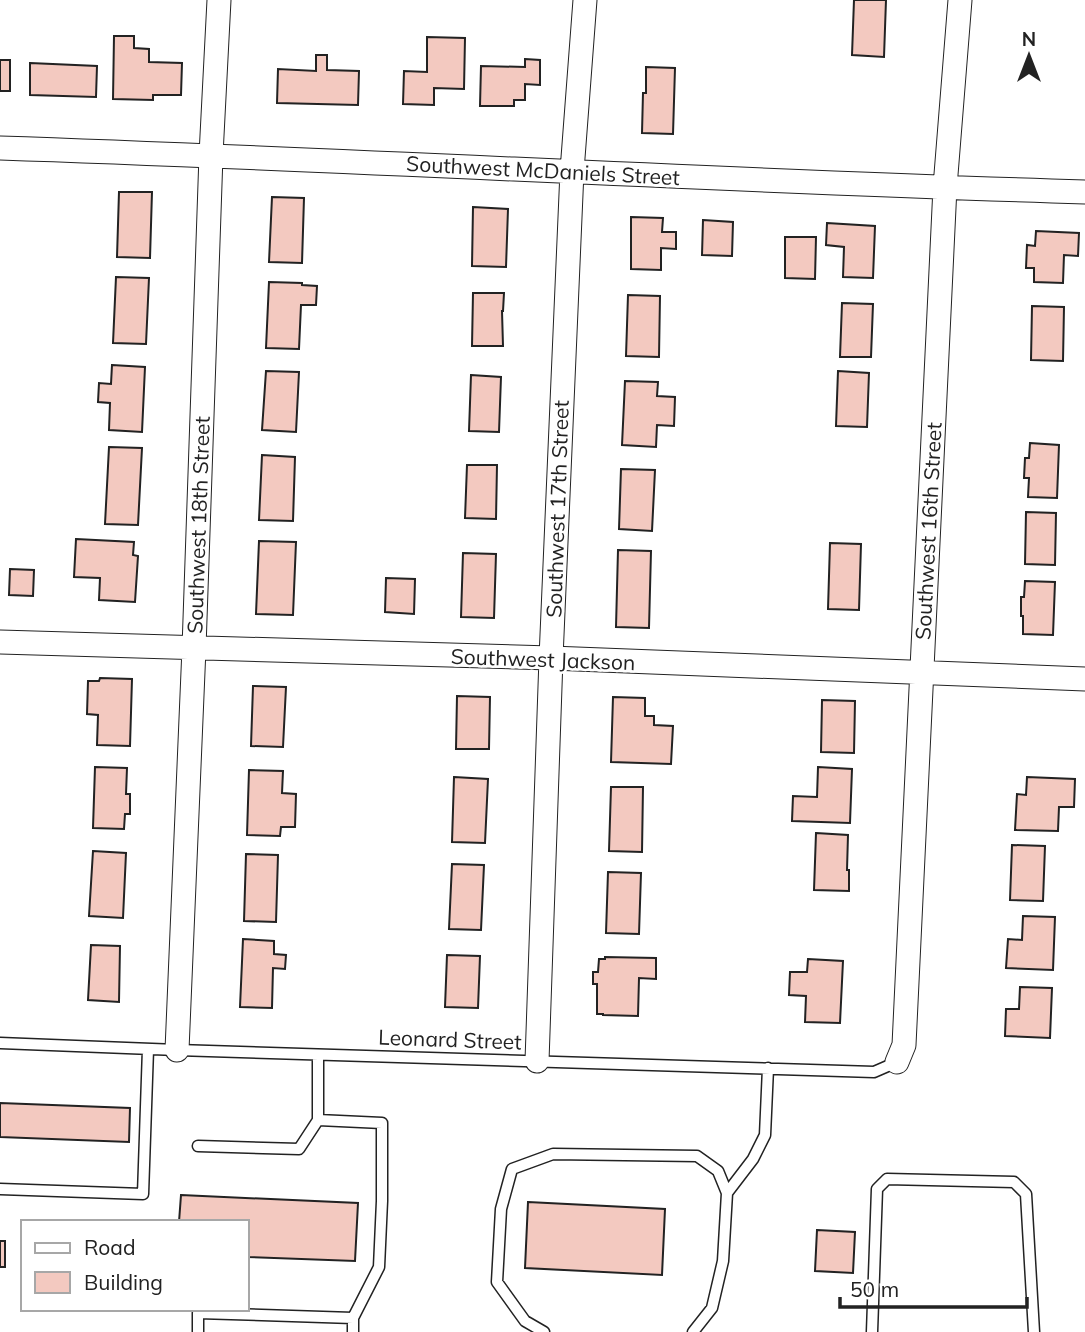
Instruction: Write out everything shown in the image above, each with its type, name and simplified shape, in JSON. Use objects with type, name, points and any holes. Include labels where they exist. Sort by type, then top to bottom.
[{"type":"street","name":"Southwest 18th Street","points":[[177,1050],[219,0]]},
{"type":"street","name":"Southwest 17th Street","points":[[537,1061],[572,171],[585,0]]},
{"type":"street","name":"Southwest 16th Street","points":[[897,1062],[904,1045],[946,187],[960,0]]},
{"type":"street","name":"Southwest McDaniels Street","points":[[0,148],[1085,191]]},
{"type":"street","name":"Southwest Jackson","points":[[0,642],[551,658],[1085,679]]},
{"type":"lane","name":"Leonard Street","points":[[0,1043],[874,1072],[897,1062]]},
{"type":"lane","points":[[0,1189],[143,1194],[148,1049]]},
{"type":"lane","points":[[198,1146],[299,1149],[318,1120],[318,1055]]},
{"type":"lane","points":[[727,1193],[753,1159],[765,1135],[768,1068]]},
{"type":"lane","points":[[318,1120],[382,1123],[379,1267],[353,1318],[353,1332]]},
{"type":"lane","points":[[544,1332],[525,1321],[497,1282],[500,1209],[512,1169],[553,1154],[697,1156],[718,1171],[727,1193],[723,1261],[712,1308],[693,1332]]},
{"type":"lane","points":[[872,1332],[877,1189],[887,1180],[1014,1182],[1026,1194],[1034,1332]]},
{"type":"lane","points":[[198,1332],[198,1313],[353,1318]]},
{"type":"building","points":[[854,0],[886,0],[884,57],[852,55]]},
{"type":"building","points":[[114,36],[134,36],[134,48],[149,49],[149,62],[182,63],[181,95],[153,95],[153,100],[113,99]]},
{"type":"building","points":[[427,37],[465,38],[464,89],[434,88],[434,105],[403,104],[404,71],[427,72]]},
{"type":"building","points":[[316,55],[327,55],[327,70],[359,71],[358,105],[277,103],[278,69],[316,71]]},
{"type":"building","points":[[525,59],[540,60],[540,85],[525,84],[525,100],[514,100],[514,106],[480,106],[481,66],[525,67]]},
{"type":"building","points":[[0,60],[10,60],[10,91],[0,91]]},
{"type":"building","points":[[30,63],[97,66],[96,97],[30,95]]},
{"type":"building","points":[[646,67],[675,68],[673,134],[642,133]]},
{"type":"building","points":[[119,192],[152,192],[150,258],[117,257]]},
{"type":"building","points":[[272,197],[304,198],[302,263],[269,262]]},
{"type":"building","points":[[473,207],[508,209],[506,267],[472,266]]},
{"type":"building","points":[[631,217],[663,218],[662,232],[676,232],[676,249],[661,248],[661,270],[631,269]]},
{"type":"building","points":[[703,220],[733,222],[732,256],[702,255]]},
{"type":"building","points":[[827,223],[875,226],[873,278],[843,277],[844,247],[826,245]]},
{"type":"building","points":[[1036,231],[1079,233],[1078,256],[1064,255],[1063,283],[1034,282],[1034,268],[1026,268],[1027,245],[1035,246]]},
{"type":"building","points":[[785,237],[816,237],[815,279],[785,278]]},
{"type":"building","points":[[116,277],[149,278],[146,344],[113,343]]},
{"type":"building","points":[[269,282],[317,286],[316,305],[301,305],[299,349],[266,348]]},
{"type":"building","points":[[473,293],[504,293],[503,346],[472,346]]},
{"type":"building","points":[[628,295],[660,296],[659,357],[626,356]]},
{"type":"building","points":[[842,303],[873,304],[871,357],[840,357]]},
{"type":"building","points":[[1032,306],[1064,307],[1063,361],[1031,360]]},
{"type":"building","points":[[112,365],[145,367],[142,432],[109,430],[110,403],[98,402],[99,383],[111,384]]},
{"type":"building","points":[[266,371],[299,372],[296,432],[262,430]]},
{"type":"building","points":[[838,371],[869,373],[867,427],[836,426]]},
{"type":"building","points":[[471,375],[501,377],[499,432],[469,431]]},
{"type":"building","points":[[625,381],[658,382],[657,396],[675,397],[674,426],[657,425],[656,447],[622,445]]},
{"type":"building","points":[[1030,443],[1059,445],[1057,498],[1028,497],[1029,478],[1024,478],[1025,458],[1029,458]]},
{"type":"building","points":[[109,447],[142,448],[138,525],[105,524]]},
{"type":"building","points":[[262,455],[295,457],[293,521],[259,520]]},
{"type":"building","points":[[467,465],[497,465],[496,519],[465,518]]},
{"type":"building","points":[[621,469],[655,470],[652,531],[619,529]]},
{"type":"building","points":[[1026,512],[1056,513],[1055,565],[1025,564]]},
{"type":"building","points":[[76,539],[134,542],[133,555],[138,556],[135,602],[99,600],[100,578],[74,577]]},
{"type":"building","points":[[259,541],[296,542],[293,615],[256,614]]},
{"type":"building","points":[[830,543],[861,544],[859,610],[828,609]]},
{"type":"building","points":[[618,550],[651,551],[649,628],[616,627]]},
{"type":"building","points":[[463,553],[496,554],[494,618],[461,617]]},
{"type":"building","points":[[10,569],[34,570],[33,596],[9,595]]},
{"type":"building","points":[[386,578],[415,579],[414,614],[385,612]]},
{"type":"building","points":[[1025,581],[1055,582],[1053,635],[1023,634],[1021,597],[1024,597]]},
{"type":"building","points":[[100,678],[132,679],[130,746],[97,745],[98,715],[87,714],[88,681],[99,681]]},
{"type":"building","points":[[253,686],[286,687],[283,747],[251,746]]},
{"type":"building","points":[[457,696],[490,697],[489,749],[456,749]]},
{"type":"building","points":[[613,697],[645,698],[645,716],[654,716],[654,725],[673,726],[671,764],[611,762]]},
{"type":"building","points":[[822,700],[855,701],[854,753],[821,752]]},
{"type":"building","points":[[95,767],[127,768],[126,794],[130,794],[130,814],[125,814],[124,829],[93,828]]},
{"type":"building","points":[[818,767],[852,769],[850,823],[792,821],[793,796],[817,797]]},
{"type":"building","points":[[249,770],[283,771],[282,793],[296,794],[295,827],[281,827],[280,836],[247,835]]},
{"type":"building","points":[[454,777],[488,779],[485,843],[452,842]]},
{"type":"building","points":[[1027,777],[1075,779],[1074,807],[1059,807],[1058,831],[1015,830],[1017,794],[1026,795]]},
{"type":"building","points":[[611,787],[643,787],[642,852],[609,851]]},
{"type":"building","points":[[816,833],[848,835],[849,891],[814,890]]},
{"type":"building","points":[[1012,845],[1045,846],[1043,901],[1010,900]]},
{"type":"building","points":[[93,851],[126,853],[123,918],[89,916]]},
{"type":"building","points":[[246,854],[278,855],[276,922],[244,921]]},
{"type":"building","points":[[452,864],[484,865],[481,930],[449,929]]},
{"type":"building","points":[[608,872],[641,873],[639,934],[606,933]]},
{"type":"building","points":[[1023,916],[1055,917],[1053,970],[1006,968],[1008,939],[1022,940]]},
{"type":"building","points":[[243,939],[274,941],[274,954],[286,955],[285,969],[273,968],[272,1008],[240,1007]]},
{"type":"building","points":[[91,945],[120,946],[119,1002],[88,1000]]},
{"type":"building","points":[[447,955],[480,956],[478,1008],[445,1007]]},
{"type":"building","points":[[656,958],[656,979],[639,978],[638,1016],[597,1014],[597,984],[593,984],[593,972],[598,972],[599,959]]},
{"type":"building","points":[[808,959],[843,961],[840,1023],[805,1022],[806,996],[789,995],[790,972],[807,972]]},
{"type":"building","points":[[1020,987],[1052,988],[1050,1038],[1005,1036],[1006,1009],[1019,1009]]},
{"type":"building","points":[[0,1103],[130,1108],[129,1142],[0,1137]]},
{"type":"building","points":[[181,1195],[358,1203],[355,1261],[248,1257],[248,1220],[179,1220]]},
{"type":"building","points":[[528,1202],[665,1209],[662,1275],[525,1268]]},
{"type":"building","points":[[817,1230],[855,1232],[853,1273],[815,1271]]},
{"type":"building","points":[[0,1241],[5,1241],[5,1267],[0,1267]]}]
